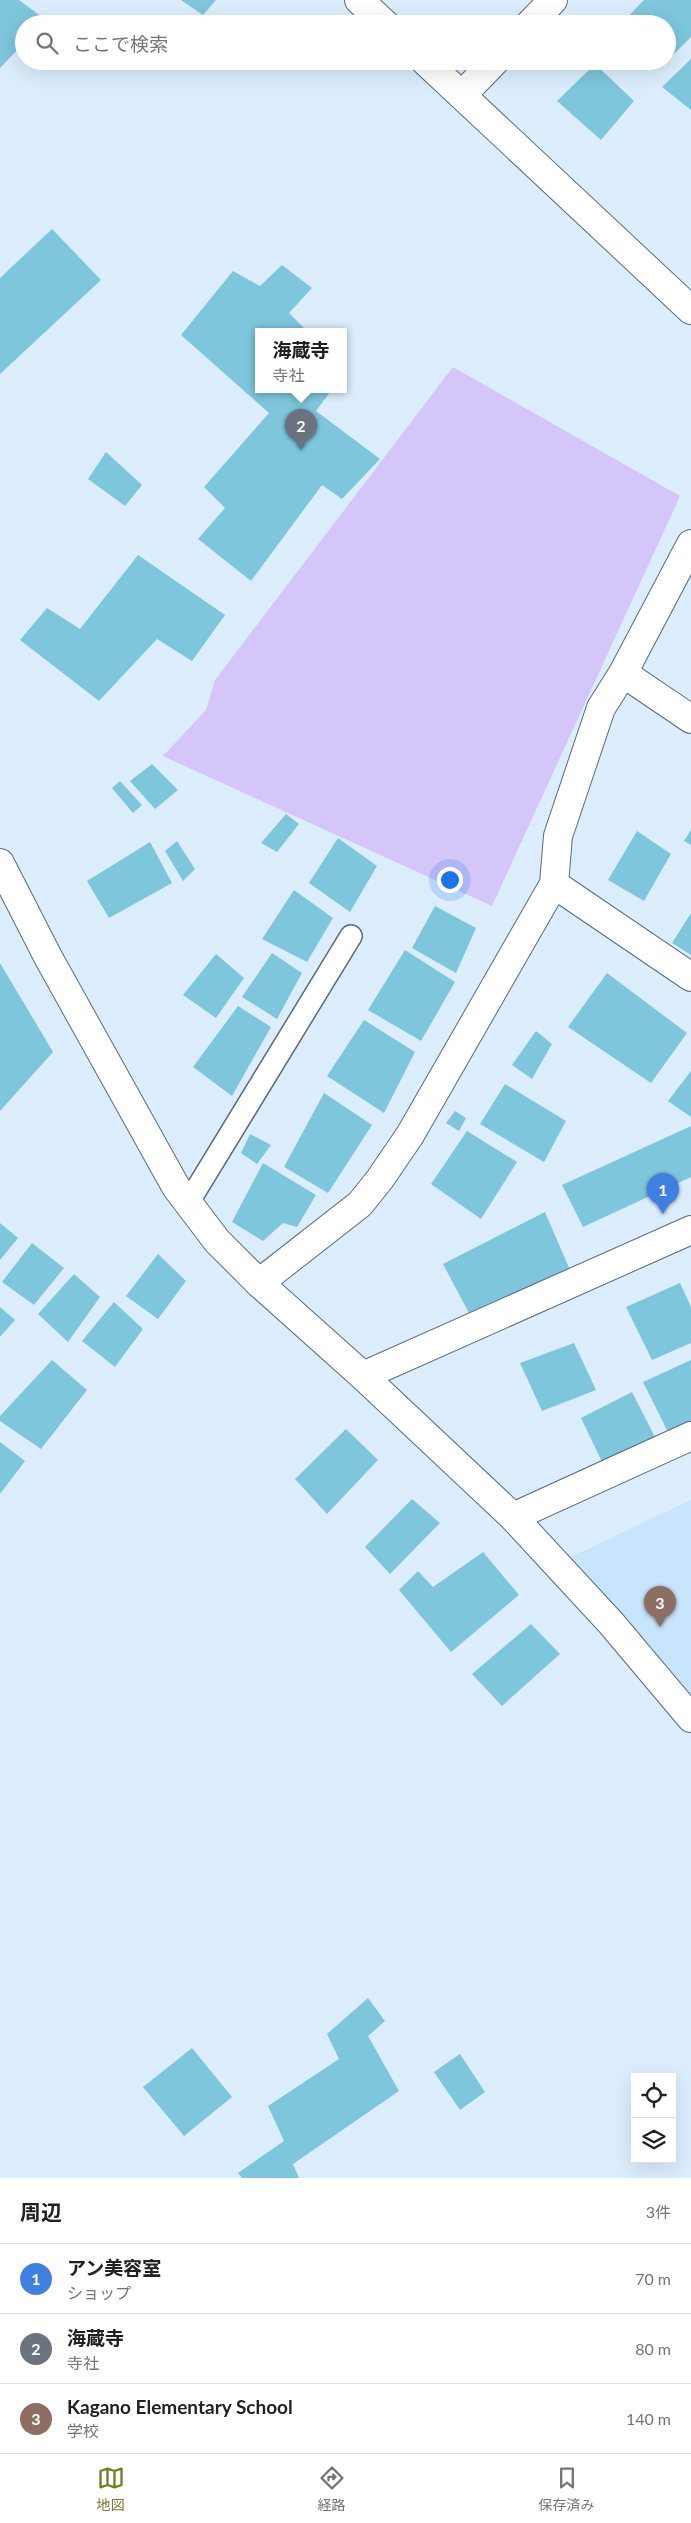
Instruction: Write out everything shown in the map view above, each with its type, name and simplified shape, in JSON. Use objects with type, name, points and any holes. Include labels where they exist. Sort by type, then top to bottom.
[{"type":"street","points":[[359,0],[375,15]]},
{"type":"street","points":[[539,15],[553,0]]},
{"type":"street","points":[[435,70],[691,310]]},
{"type":"street","points":[[462,96],[487,70]]},
{"type":"street","points":[[259,1283],[360,1204],[380,1179],[410,1134],[554,884],[558,836],[574,783],[601,708],[623,673],[691,544]]},
{"type":"street","points":[[623,673],[691,719]]},
{"type":"street","points":[[0,863],[126,1100],[176,1187],[217,1241],[259,1283],[363,1376],[513,1517],[610,1624],[691,1718]]},
{"type":"street","points":[[554,884],[691,977]]},
{"type":"street","points":[[363,1376],[691,1230]]},
{"type":"street","points":[[513,1517],[691,1436]]},
{"type":"lane","points":[[188,1203],[351,936]]},
{"type":"shaded area","points":[[453,367],[680,496],[492,906],[163,756],[206,710],[215,680]]},
{"type":"shaded area","points":[[691,1500],[691,1696],[569,1558]]},
{"type":"building","points":[[0,0],[19,0],[39,15],[15,15],[15,52],[0,68]]},
{"type":"building","points":[[181,0],[216,0],[203,15]]},
{"type":"building","points":[[644,0],[691,0],[691,37],[676,52],[676,15],[630,15]]},
{"type":"building","points":[[691,59],[691,110],[662,87]]},
{"type":"building","points":[[589,70],[601,70],[634,101],[601,140],[557,101]]},
{"type":"building","points":[[52,229],[101,280],[0,374],[0,278]]},
{"type":"building","points":[[282,265],[312,288],[289,313],[304,328],[255,328],[255,393],[329,393],[316,411],[380,459],[342,499],[322,485],[251,581],[198,539],[225,508],[204,487],[269,413],[181,335],[233,271],[260,286]]},
{"type":"building","points":[[106,452],[142,485],[125,506],[88,479]]},
{"type":"building","points":[[138,555],[225,615],[192,661],[157,639],[99,701],[20,640],[47,608],[80,629]]},
{"type":"building","points":[[152,764],[178,790],[155,809],[130,781]]},
{"type":"building","points":[[120,781],[142,805],[133,813],[112,788]]},
{"type":"building","points":[[286,814],[299,824],[277,852],[261,843]]},
{"type":"building","points":[[691,830],[691,845],[684,841]]},
{"type":"building","points":[[637,831],[671,854],[644,901],[608,880]]},
{"type":"building","points":[[338,838],[377,866],[350,912],[309,883]]},
{"type":"building","points":[[177,841],[195,869],[183,881],[165,851]]},
{"type":"building","points":[[150,842],[172,883],[109,918],[87,881]]},
{"type":"building","points":[[294,890],[333,918],[307,962],[262,939]]},
{"type":"building","points":[[435,906],[476,928],[456,973],[412,948]]},
{"type":"building","points":[[691,913],[691,955],[672,943]]},
{"type":"building","points":[[405,950],[455,982],[421,1041],[368,1010]]},
{"type":"building","points":[[272,953],[302,973],[277,1019],[242,997]]},
{"type":"building","points":[[216,954],[244,978],[216,1018],[183,995]]},
{"type":"building","points":[[0,963],[53,1052],[0,1111]]},
{"type":"building","points":[[607,973],[687,1033],[651,1083],[568,1027]]},
{"type":"building","points":[[238,1006],[271,1027],[232,1096],[193,1067]]},
{"type":"building","points":[[364,1020],[415,1052],[384,1113],[327,1076]]},
{"type":"building","points":[[536,1031],[552,1044],[532,1079],[512,1065]]},
{"type":"building","points":[[691,1071],[691,1117],[668,1101]]},
{"type":"building","points":[[505,1084],[566,1121],[544,1162],[480,1124]]},
{"type":"building","points":[[324,1093],[372,1125],[328,1193],[284,1167]]},
{"type":"building","points":[[455,1111],[466,1118],[459,1131],[446,1123]]},
{"type":"building","points":[[691,1126],[691,1177],[583,1227],[562,1185]]},
{"type":"building","points":[[467,1131],[517,1162],[481,1219],[431,1184]]},
{"type":"building","points":[[250,1134],[271,1145],[257,1164],[241,1153]]},
{"type":"building","points":[[263,1163],[316,1195],[297,1227],[283,1223],[263,1241],[232,1222]]},
{"type":"building","points":[[545,1212],[570,1270],[470,1315],[443,1264]]},
{"type":"building","points":[[0,1223],[18,1238],[0,1260]]},
{"type":"building","points":[[32,1243],[64,1268],[34,1305],[2,1282]]},
{"type":"building","points":[[158,1254],[186,1281],[158,1319],[126,1296]]},
{"type":"building","points":[[74,1274],[100,1297],[68,1342],[38,1314]]},
{"type":"building","points":[[680,1283],[691,1307],[691,1343],[652,1360],[626,1307]]},
{"type":"building","points":[[114,1302],[143,1329],[115,1367],[82,1341]]},
{"type":"building","points":[[0,1307],[15,1320],[0,1337]]},
{"type":"building","points":[[574,1343],[596,1390],[542,1411],[520,1363]]},
{"type":"building","points":[[52,1360],[87,1390],[41,1449],[0,1421],[0,1416]]},
{"type":"building","points":[[691,1360],[691,1421],[668,1432],[643,1382]]},
{"type":"building","points":[[632,1392],[656,1439],[604,1466],[581,1418]]},
{"type":"building","points":[[346,1429],[378,1460],[327,1514],[295,1479]]},
{"type":"building","points":[[0,1442],[25,1461],[0,1494]]},
{"type":"building","points":[[412,1499],[440,1523],[390,1574],[365,1547]]},
{"type":"building","points":[[483,1552],[519,1595],[451,1652],[399,1590],[418,1571],[433,1587]]},
{"type":"building","points":[[531,1624],[560,1654],[502,1706],[472,1674]]},
{"type":"building","points":[[368,1998],[385,2021],[368,2036],[399,2091],[293,2164],[299,2178],[242,2178],[238,2173],[284,2141],[268,2106],[339,2059],[327,2034]]},
{"type":"building","points":[[192,2048],[232,2097],[184,2136],[143,2087]]},
{"type":"building","points":[[460,2054],[485,2092],[460,2110],[434,2072]]},
{"type":"place","name":"海蔵寺","points":[[301,450]]},
{"type":"place","name":"アン美容室","points":[[663,1214]]},
{"type":"place","name":"Kagano Elementary School","points":[[660,1627]]}]
